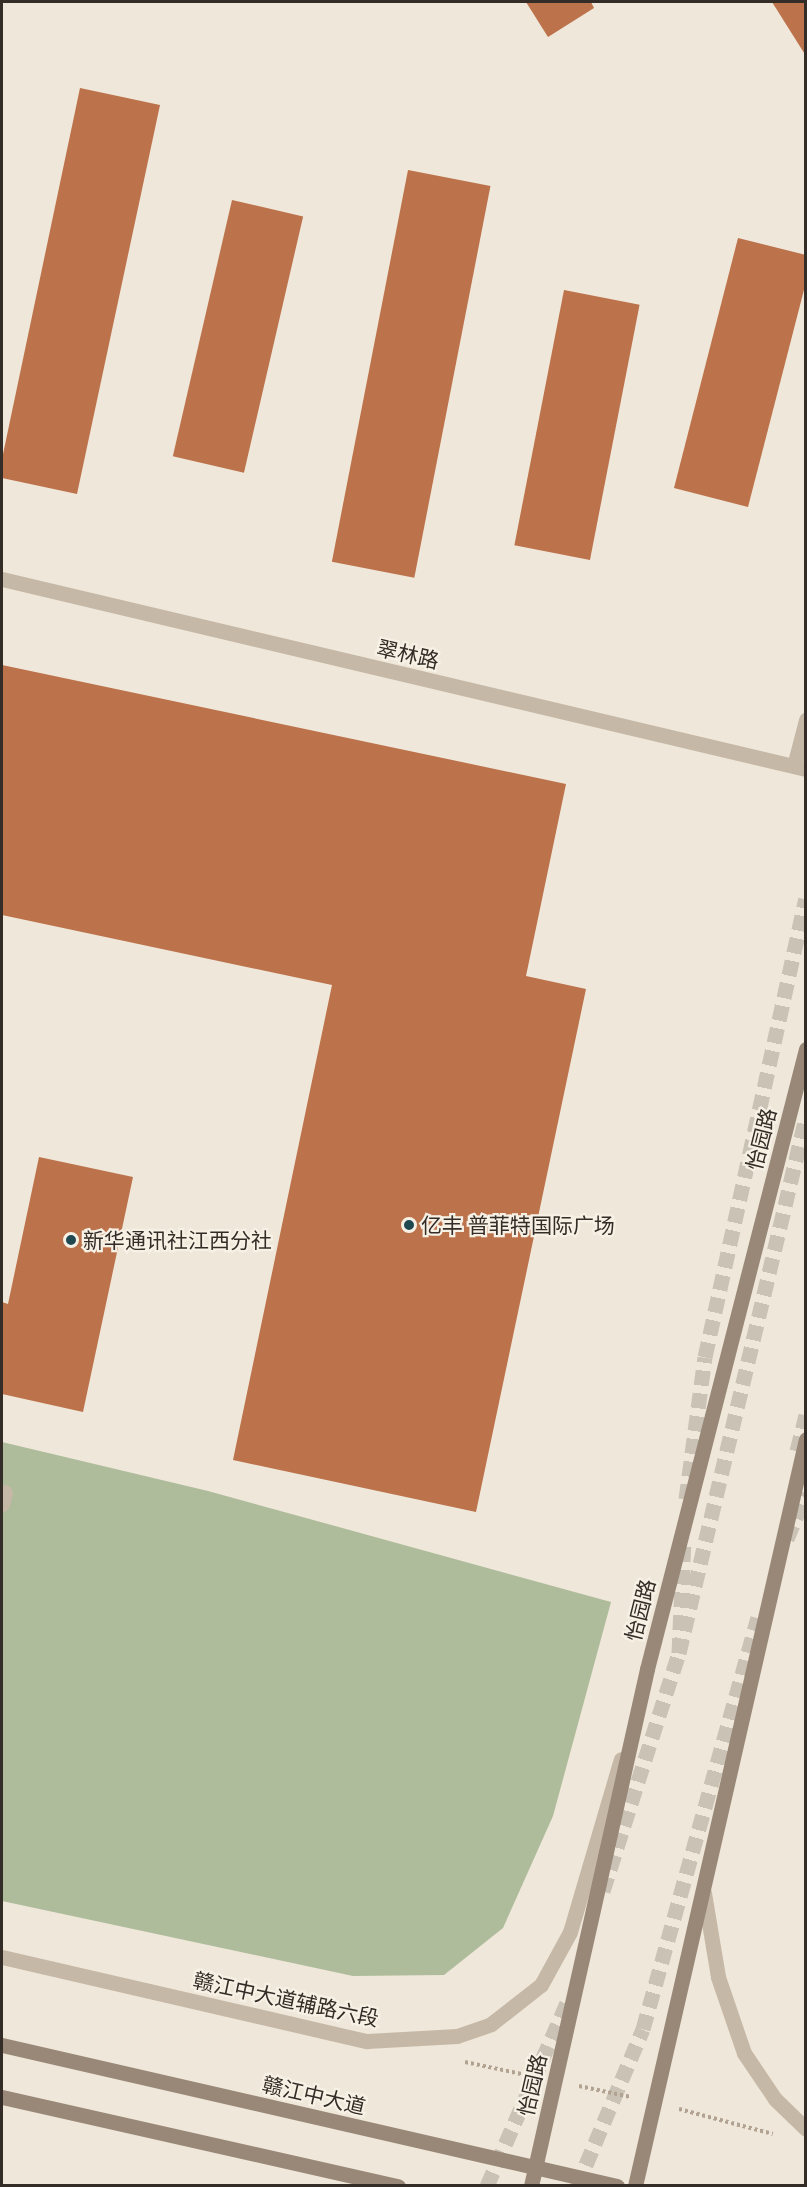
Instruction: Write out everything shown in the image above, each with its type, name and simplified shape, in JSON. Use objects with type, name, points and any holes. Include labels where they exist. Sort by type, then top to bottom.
[{"type":"main road","name":"怡园路","points":[[531,2186],[647,1669],[806,1049]]},
{"type":"main road","points":[[635,2186],[704,1893],[806,1439]]},
{"type":"main road","name":"赣江中大道","points":[[2,2045],[618,2186]]},
{"type":"main road","points":[[2,2097],[398,2186]]},
{"type":"street","name":"翠林路","points":[[2,579],[800,768]]},
{"type":"street","points":[[800,768],[806,720]]},
{"type":"street","name":"赣江中大道辅路六段","points":[[2,1957],[367,2042],[457,2036],[491,2024],[541,1985],[570,1932],[647,1669]]},
{"type":"street","points":[[704,1893],[718,1977],[744,2053],[775,2099],[806,2129]]},
{"type":"path","points":[[458,2060],[654,2103],[776,2135]]},
{"type":"green space","points":[[2,1442],[208,1491],[611,1602],[553,1816],[503,1928],[444,1975],[353,1976],[2,1901]]},
{"type":"building","points":[[526,2],[591,2],[594,8],[548,37]]},
{"type":"building","points":[[772,2],[806,2],[806,56]]},
{"type":"building","points":[[80,88],[160,105],[77,494],[2,478],[2,459]]},
{"type":"building","points":[[408,170],[490,186],[414,578],[332,562]]},
{"type":"building","points":[[232,200],[303,216],[244,473],[173,456]]},
{"type":"building","points":[[738,238],[806,255],[806,282],[748,507],[674,488]]},
{"type":"building","points":[[564,290],[640,305],[590,560],[514,545]]},
{"type":"building","name":"亿丰 普菲特国际广场","points":[[2,665],[566,784],[526,976],[586,989],[476,1512],[233,1460],[332,985],[2,915]]},
{"type":"building","name":"新华通讯社江西分社","points":[[39,1157],[133,1177],[83,1412],[2,1394],[2,1302],[8,1304]]},
{"type":"tunnel","points":[[686,1499],[705,1357],[806,899]]},
{"type":"tunnel","points":[[603,1891],[679,1653],[806,1117]]},
{"type":"tunnel","points":[[797,1451],[806,1415]]},
{"type":"tunnel","points":[[787,1539],[806,1493]]},
{"type":"tunnel","points":[[679,1653],[684,1538]]},
{"type":"tunnel","points":[[577,2186],[643,2029],[758,1618]]},
{"type":"tunnel","points":[[487,2186],[567,2003]]},
{"type":"place","name":"亿丰 普菲特国际广场","points":[[409,1225]]},
{"type":"place","name":"新华通讯社江西分社","points":[[71,1240]]}]
